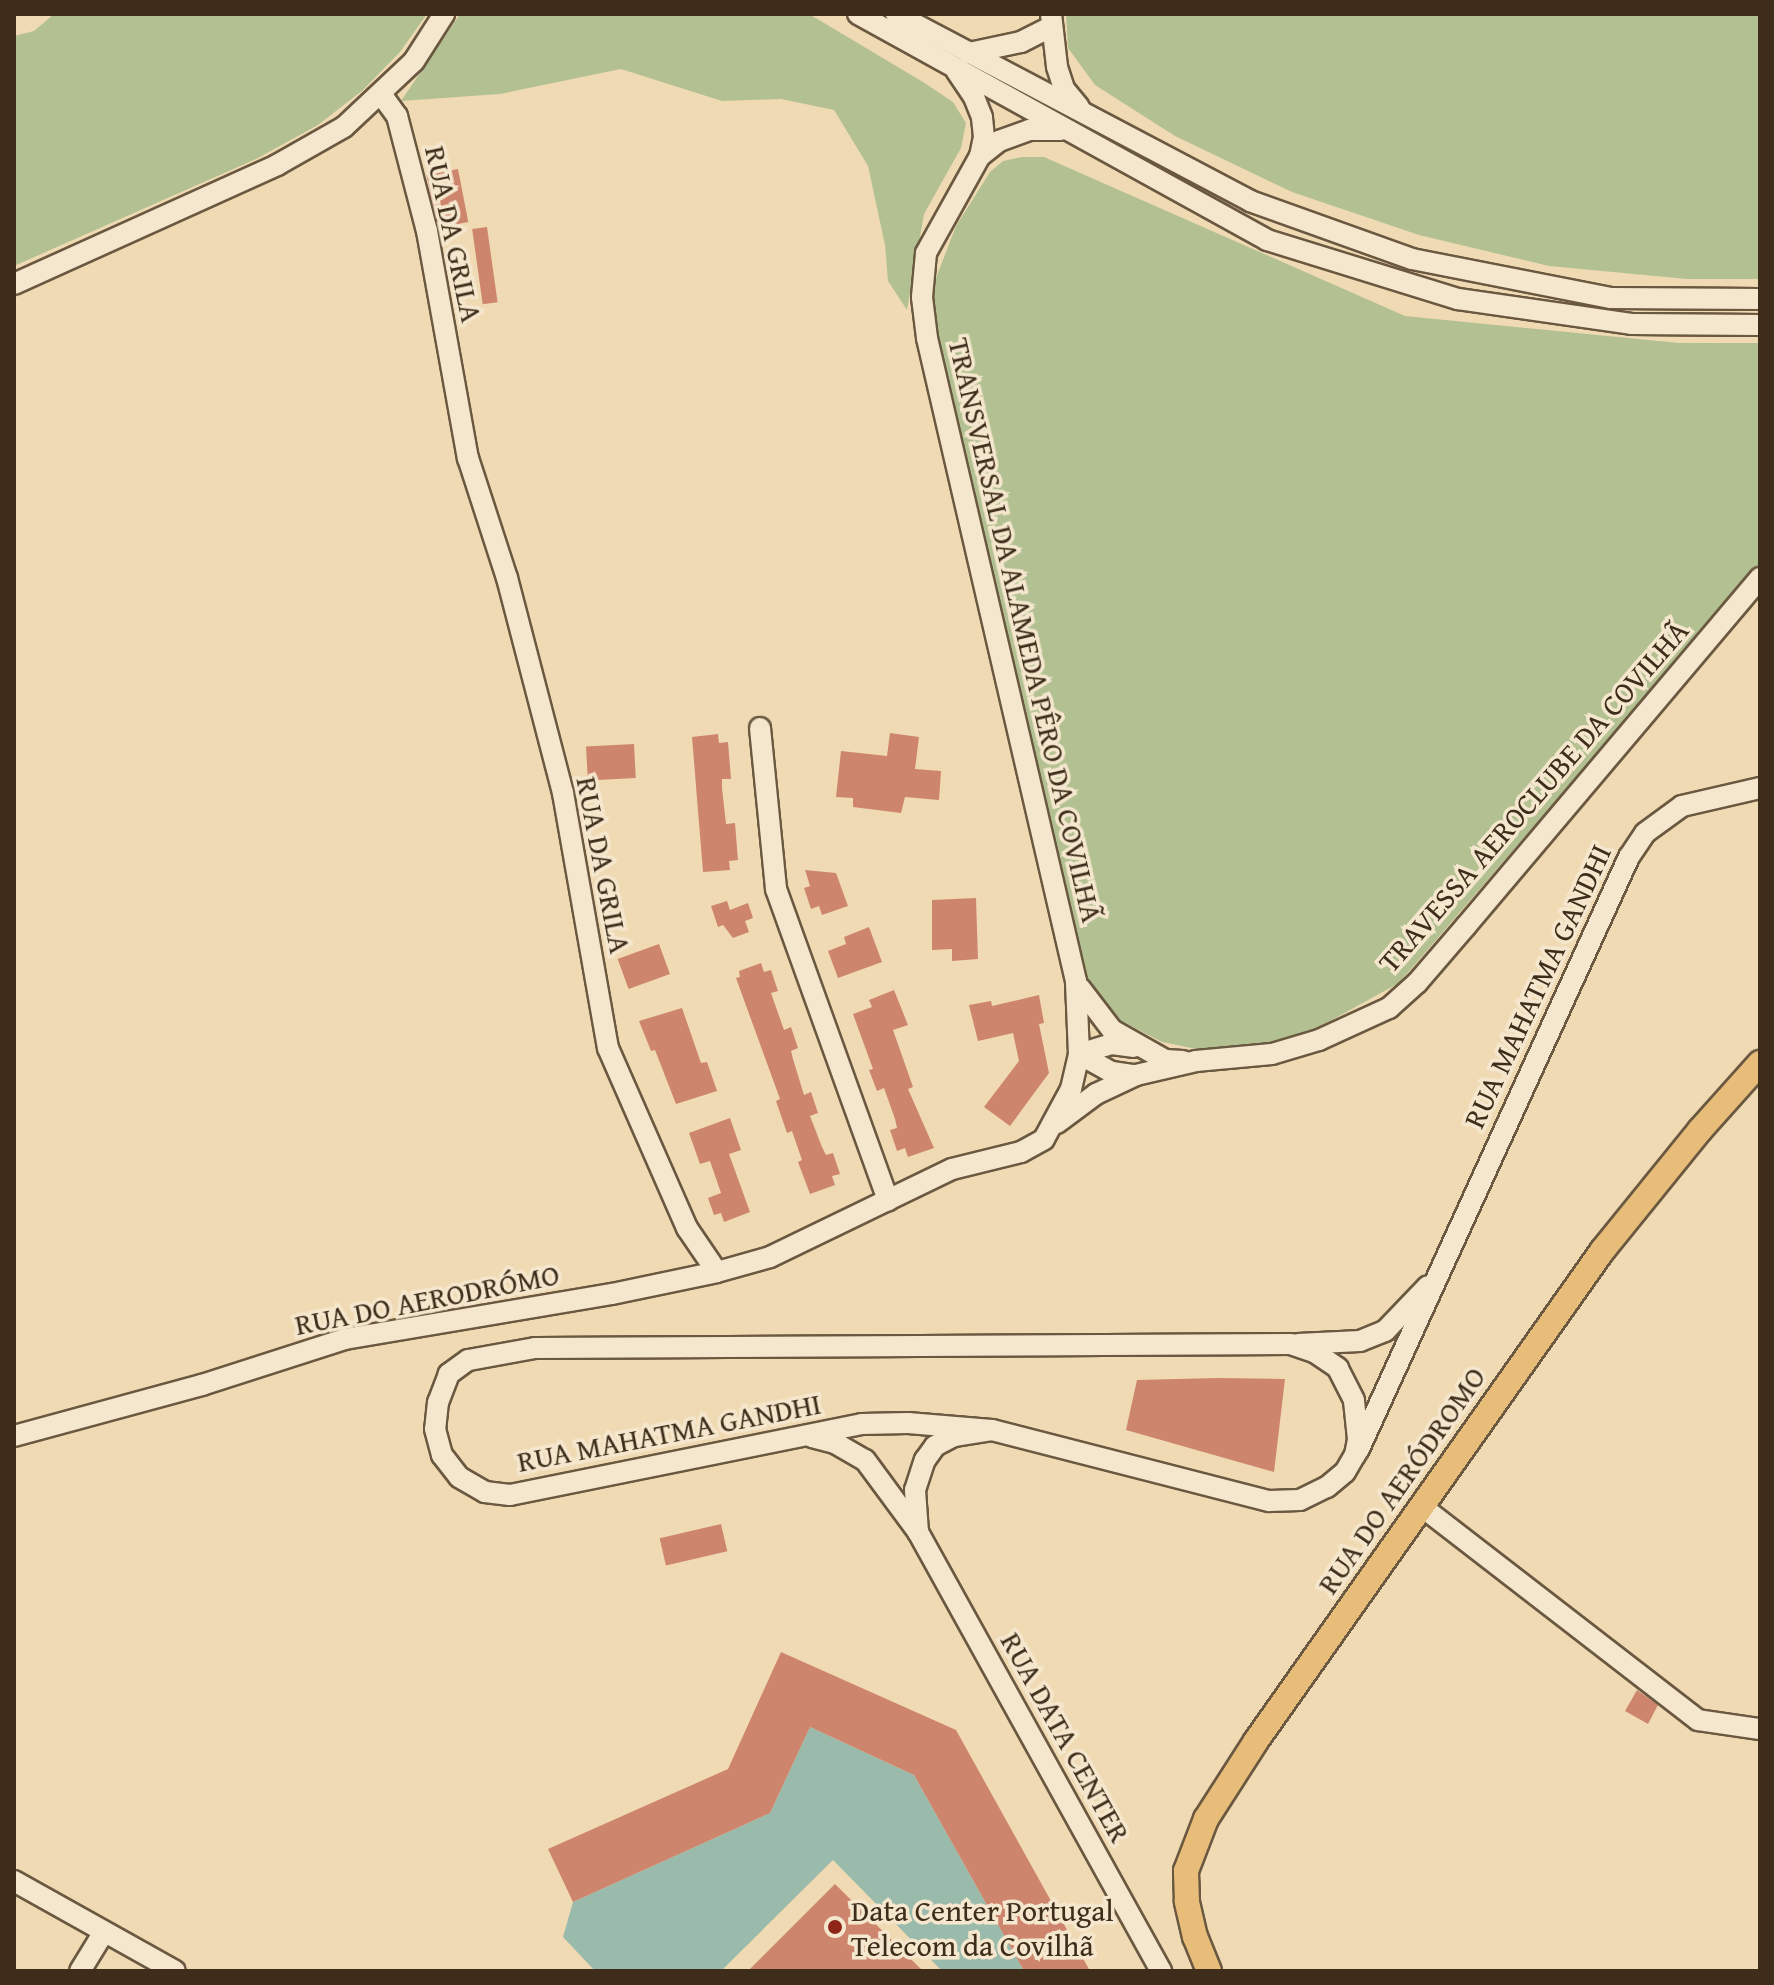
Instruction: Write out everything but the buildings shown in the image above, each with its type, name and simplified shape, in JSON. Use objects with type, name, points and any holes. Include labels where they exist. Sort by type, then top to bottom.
[{"type":"main road","name":"RUA DO AERÓDROMO","points":[[1209,1971],[1195,1937],[1187,1901],[1186,1871],[1194,1843],[1256,1741],[1602,1251],[1700,1130],[1760,1063]]},
{"type":"street","points":[[14,284],[277,165],[344,127],[414,61],[444,14]]},
{"type":"street","points":[[858,14],[1267,240],[1458,299],[1631,324],[1760,325]]},
{"type":"street","points":[[896,14],[1250,201],[1412,259],[1611,298],[1760,299]]},
{"type":"street","points":[[969,53],[1021,42],[1051,20],[1064,89],[1085,113]]},
{"type":"street","name":"TRANSVERSAL DA ALAMEDA PÊRO DA COVILHÃ","points":[[956,70],[982,117],[984,137],[980,156],[926,253],[922,297],[927,338],[1076,981],[1079,1054],[1071,1089],[1053,1126]]},
{"type":"street","name":"RUA DA GRILA","points":[[381,94],[397,116],[419,203],[468,458],[507,578],[563,793],[608,1048],[687,1228],[717,1272]]},
{"type":"street","name":"TRANSVERSAL DA ALAMEDA PÊRO DA COVILHÃ","points":[[980,156],[999,141],[1029,130],[1065,130]]},
{"type":"street","name":"TRAVESSA AEROCLUBE DA COVILHÃ","points":[[1076,981],[1103,1021],[1138,1048],[1165,1060],[1196,1061],[1272,1054],[1319,1040],[1389,1008],[1437,960],[1760,578]]},
{"type":"street","points":[[760,728],[776,889],[888,1200]]},
{"type":"street","name":"RUA MAHATMA GANDHI","points":[[1433,1280],[1385,1331],[1360,1341],[1298,1344],[535,1348],[480,1356],[449,1374],[438,1402],[435,1429],[442,1455],[459,1477],[485,1492],[510,1495],[862,1424],[908,1423],[992,1430],[1269,1501],[1300,1500],[1327,1487],[1345,1472],[1367,1439],[1429,1302],[1433,1280],[1629,857],[1645,833],[1682,806],[1760,788]]},
{"type":"street","name":"TRAVESSA AEROCLUBE DA COVILHÃ","points":[[1079,1054],[1112,1044],[1138,1048]]},
{"type":"street","name":"TRAVESSA AEROCLUBE DA COVILHÃ","points":[[1079,1054],[1112,1072],[1136,1075]]},
{"type":"street","name":"TRAVESSA AEROCLUBE DA COVILHÃ","points":[[1053,1126],[1096,1094],[1136,1075],[1196,1061]]},
{"type":"street","points":[[717,1272],[770,1257],[952,1169],[1021,1152],[1044,1139],[1053,1126]]},
{"type":"street","name":"RUA DO AERODRÓMO","points":[[14,1436],[202,1385],[345,1339],[612,1294],[717,1272]]},
{"type":"street","points":[[1298,1344],[1338,1368],[1347,1381],[1357,1417],[1355,1455]]},
{"type":"street","name":"RUA DATA CENTER","points":[[918,1532],[915,1490],[925,1460],[935,1446],[954,1436],[992,1430]]},
{"type":"street","name":"RUA DATA CENTER","points":[[804,1436],[835,1443],[865,1460],[884,1481],[918,1532],[1161,1971]]},
{"type":"street","points":[[1421,1506],[1698,1720],[1760,1729]]},
{"type":"street","points":[[14,1881],[175,1971]]},
{"type":"street","points":[[80,1971],[104,1932]]},
{"type":"green space","points":[[54,14],[427,14],[400,52],[363,90],[318,125],[258,158],[14,266],[14,36],[34,31]]},
{"type":"green space","points":[[460,14],[809,14],[923,82],[953,102],[966,123],[961,148],[924,214],[907,310],[888,281],[885,245],[868,166],[834,110],[781,99],[722,101],[621,69],[500,94],[401,101]]},
{"type":"green space","points":[[1066,14],[1760,14],[1760,279],[1687,279],[1549,266],[1419,235],[1292,192],[1175,136],[1095,85],[1068,48]]},
{"type":"green space","points":[[1044,157],[1405,316],[1679,343],[1760,343],[1760,563],[1399,983],[1301,1037],[1216,1053],[1162,1042],[1114,1017],[1089,995],[1018,686],[959,456],[931,291],[956,226],[990,172],[1003,161]]},
{"type":"shaded area","points":[[810,1727],[914,1775],[1024,1971],[942,1971],[833,1860],[721,1971],[595,1971],[563,1937],[573,1902],[770,1813]]},
{"type":"place","name":"Data Center Portugal Telecom da Covilhã","points":[[835,1927]]}]
